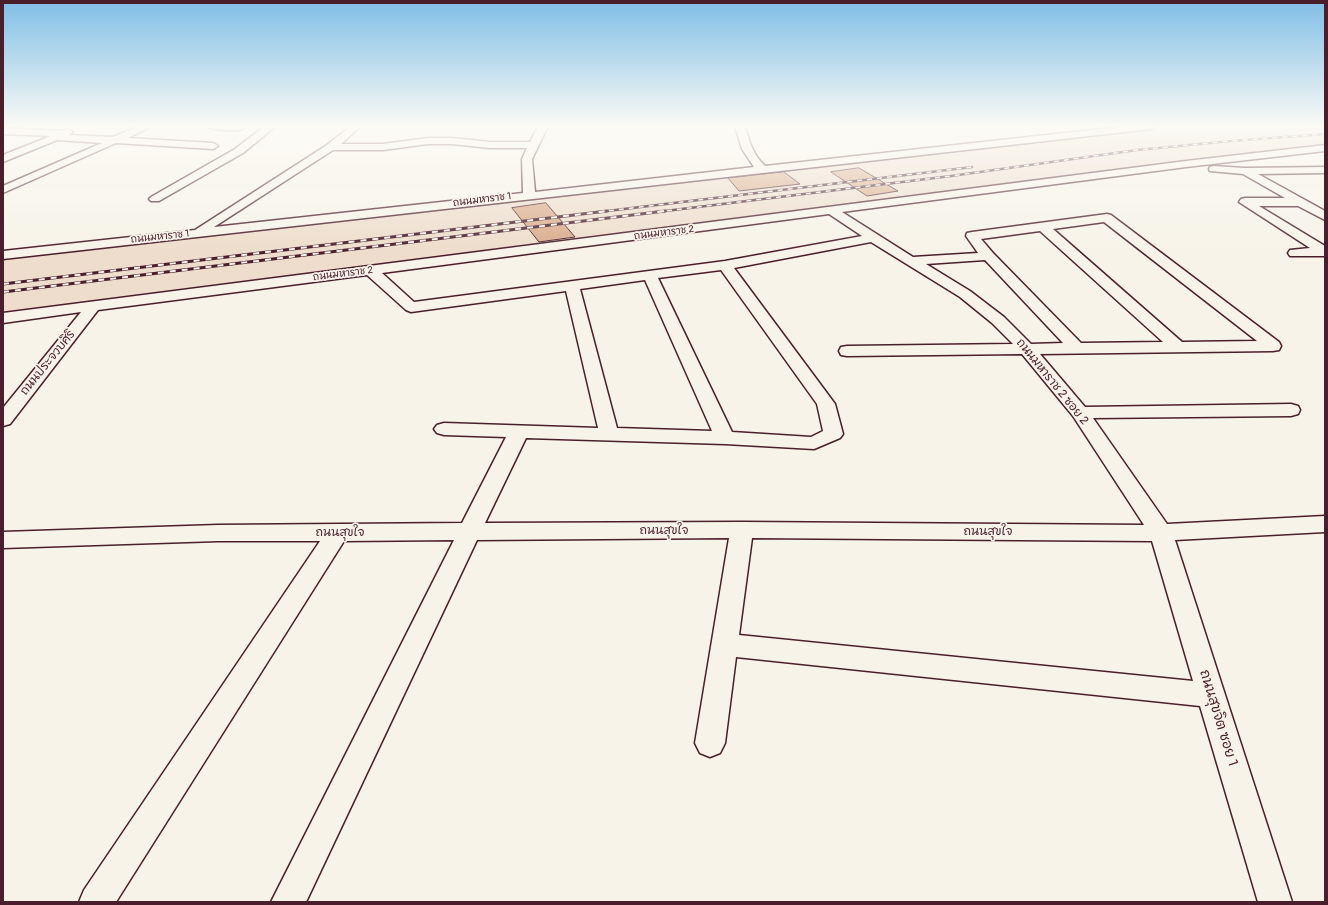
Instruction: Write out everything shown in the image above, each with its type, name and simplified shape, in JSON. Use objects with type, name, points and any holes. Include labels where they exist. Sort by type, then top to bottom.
[{"type":"street","points":[[3,190],[50,168]]},
{"type":"street","points":[[155,198],[208,168]]},
{"type":"street","points":[[196,233],[298,168]]},
{"type":"street","points":[[528,168],[529,195]]},
{"type":"street","name":"ถนนมหาราช 1","points":[[3,255],[769,168]]},
{"type":"street","name":"ถนนมหาราช 2","points":[[3,318],[1154,168]]},
{"type":"street","points":[[1209,168],[1224,171],[1325,170]]},
{"type":"street","points":[[1300,170],[1319,180]]},
{"type":"street","points":[[1244,171],[1325,216]]},
{"type":"street","points":[[1300,202],[1245,202],[1325,252]]},
{"type":"street","name":"ถนนมหาราช 2 ซอย 2","points":[[832,211],[872,238],[965,294],[998,320],[1028,350],[1080,413],[1161,533]]},
{"type":"street","points":[[847,351],[1028,350],[1273,346],[1107,218],[972,236],[988,256],[1077,349]]},
{"type":"street","points":[[1042,226],[1178,347]]},
{"type":"street","points":[[370,270],[411,307],[725,265],[872,238]]},
{"type":"street","points":[[1295,253],[1325,252]]},
{"type":"street","points":[[910,261],[988,256]]},
{"type":"street","points":[[444,430],[725,438],[814,443],[833,434],[826,404],[725,265]]},
{"type":"street","points":[[650,276],[725,438]]},
{"type":"street","points":[[572,286],[609,434]]},
{"type":"street","name":"ถนนประจวบศิริ","points":[[7,411],[93,307]]},
{"type":"street","points":[[1080,413],[1291,410]]},
{"type":"street","points":[[288,902],[519,431]]},
{"type":"street","name":"ถนนสุขใจ","points":[[3,540],[218,533],[336,534],[742,530],[1161,533],[1325,524]]},
{"type":"street","points":[[710,743],[742,530]]},
{"type":"street","name":"ถนนสุขจิต ซอย 1","points":[[1161,533],[1275,902]]},
{"type":"street","points":[[96,902],[336,534]]},
{"type":"street","points":[[725,645],[1212,695]]},
{"type":"shaded area","points":[[803,168],[1148,168],[3,312],[3,258]]},
{"type":"building","points":[[859,168],[898,191],[867,196],[831,172]]},
{"type":"building","points":[[784,172],[800,184],[739,191],[728,178]]},
{"type":"building","points":[[546,203],[575,237],[539,242],[512,208]]},
{"type":"railway","points":[[599,212],[962,168]]},
{"type":"railway","points":[[657,212],[1007,168]]},
{"type":"railway","points":[[3,284],[607,211]]},
{"type":"railway","points":[[3,292],[665,211]]}]
